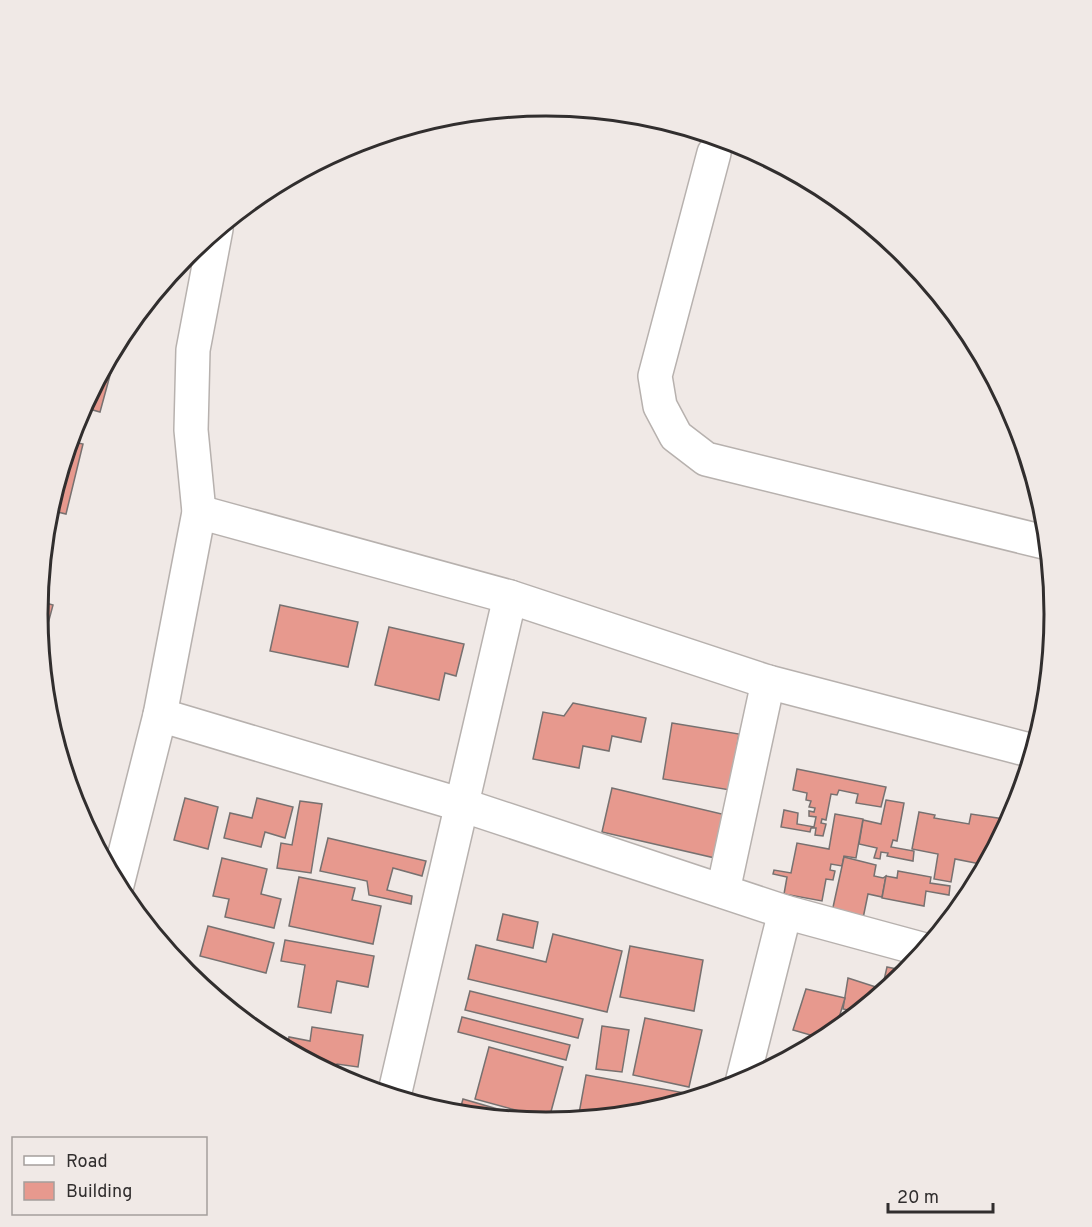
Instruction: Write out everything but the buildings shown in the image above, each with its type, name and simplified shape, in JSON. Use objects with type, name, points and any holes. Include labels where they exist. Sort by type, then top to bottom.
[{"type":"street","points":[[714,153],[655,376],[660,406],[676,436],[706,459],[1039,541]]},
{"type":"street","points":[[121,871],[160,715],[199,512],[191,430],[193,350],[213,243]]},
{"type":"street","points":[[199,512],[510,597],[768,682],[1025,749]]},
{"type":"street","points":[[396,1088],[510,597]]},
{"type":"street","points":[[723,891],[768,682]]},
{"type":"street","points":[[160,715],[462,805],[784,912],[915,947]]},
{"type":"street","points":[[745,1070],[784,912]]}]
